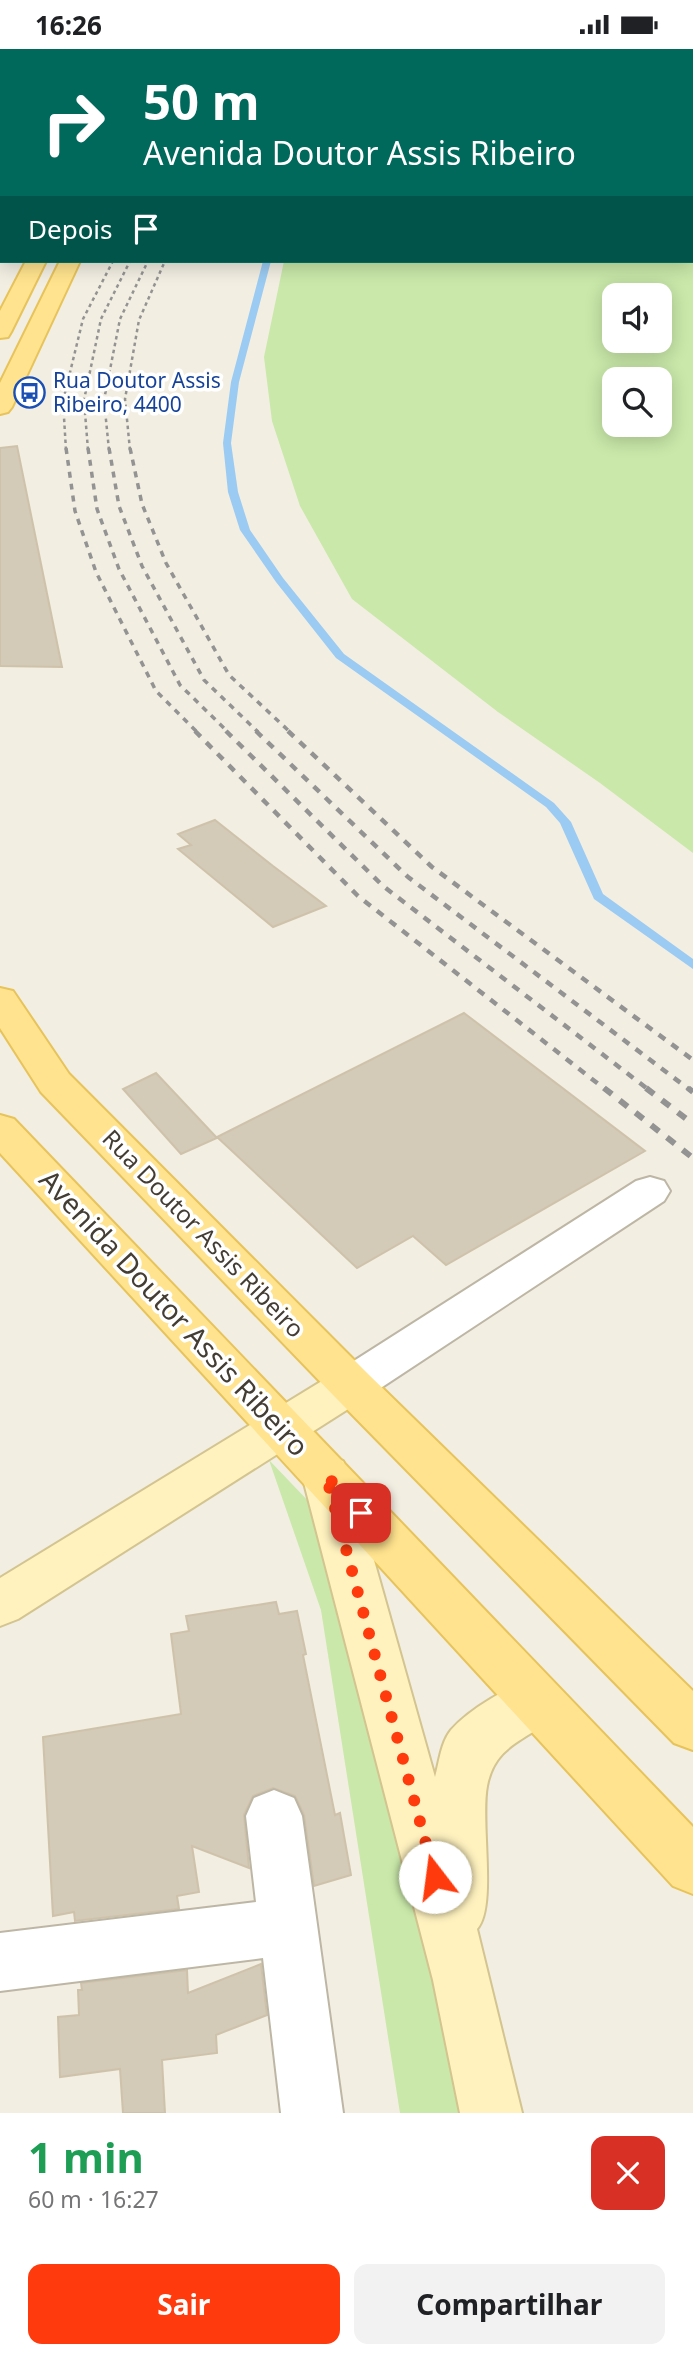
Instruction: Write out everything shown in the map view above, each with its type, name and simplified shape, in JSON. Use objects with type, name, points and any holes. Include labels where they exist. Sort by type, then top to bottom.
[{"type":"main road","points":[[0,333],[35,263]]},
{"type":"main road","points":[[0,407],[69,263]]},
{"type":"main road","name":"Rua Doutor Assis Ribeiro","points":[[0,999],[55,1083],[351,1385]]},
{"type":"main road","name":"Avenida Doutor Assis Ribeiro","points":[[0,1128],[693,1867]]},
{"type":"main road","points":[[351,1385],[693,1725]]},
{"type":"street","points":[[0,1604],[281,1426],[351,1385],[650,1191]]},
{"type":"street","points":[[326,1475],[462,1980],[492,2113]]},
{"type":"street","points":[[462,1980],[456,1829],[459,1788],[469,1749],[496,1726],[536,1701]]},
{"type":"street","points":[[274,1816],[312,2113]]},
{"type":"street","points":[[0,1962],[287,1927]]},
{"type":"green space","points":[[284,263],[693,263],[693,853],[600,783],[498,712],[352,599],[300,506],[272,421],[264,357]]},
{"type":"green space","points":[[269,1460],[377,1573],[466,2113],[400,2113],[321,1610]]},
{"type":"building","points":[[17,446],[62,667],[0,666],[0,448]]},
{"type":"building","points":[[215,820],[326,906],[273,927],[178,849],[191,845],[178,834]]},
{"type":"building","points":[[464,1013],[645,1151],[446,1265],[413,1236],[357,1268],[217,1137]]},
{"type":"building","points":[[156,1073],[217,1138],[181,1154],[123,1089]]},
{"type":"building","points":[[276,1602],[279,1614],[297,1611],[306,1654],[303,1655],[335,1815],[340,1813],[351,1875],[314,1886],[304,1815],[295,1796],[273,1788],[253,1796],[244,1815],[249,1868],[192,1846],[199,1892],[177,1896],[179,1909],[75,1921],[74,1912],[53,1916],[43,1737],[181,1714],[171,1634],[189,1631],[186,1616]]},
{"type":"building","points":[[261,1964],[267,2015],[216,2035],[217,2053],[162,2060],[165,2113],[123,2113],[120,2069],[60,2077],[58,2017],[79,2015],[78,1990],[82,1990],[81,1983],[187,1970],[188,1993]]},
{"type":"waterway","points":[[266,263],[235,382],[227,443],[233,492],[245,530],[279,580],[340,656],[550,805],[565,822],[598,896],[693,965]]},
{"type":"railway","points":[[66,450],[63,401],[83,319],[112,263]]},
{"type":"railway","points":[[88,450],[84,400],[101,319],[129,263]]},
{"type":"railway","points":[[109,450],[104,400],[120,319],[147,263]]},
{"type":"railway","points":[[130,450],[125,399],[139,320],[164,263]]},
{"type":"railway","points":[[66,448],[75,511],[96,572],[156,691],[197,732]]},
{"type":"railway","points":[[88,448],[97,509],[119,569],[180,685],[228,732]]},
{"type":"railway","points":[[109,448],[119,506],[142,566],[204,680],[258,732]]},
{"type":"railway","points":[[130,448],[142,504],[166,563],[229,675],[290,732]]},
{"type":"railway","points":[[195,731],[358,896],[606,1090]]},
{"type":"railway","points":[[226,731],[383,886],[649,1090]]},
{"type":"railway","points":[[256,731],[408,877],[690,1090]]},
{"type":"railway","points":[[288,731],[432,867],[693,1060]]},
{"type":"railway","points":[[604,1088],[693,1158]]},
{"type":"railway","points":[[646,1088],[693,1124]]},
{"type":"railway","points":[[688,1088],[693,1092]]},
{"type":"place","name":"Rua Doutor Assis Ribeiro, 4400","points":[[30,393]]},
{"type":"route","points":[[361,1513],[326,1475],[435,1877]]}]
